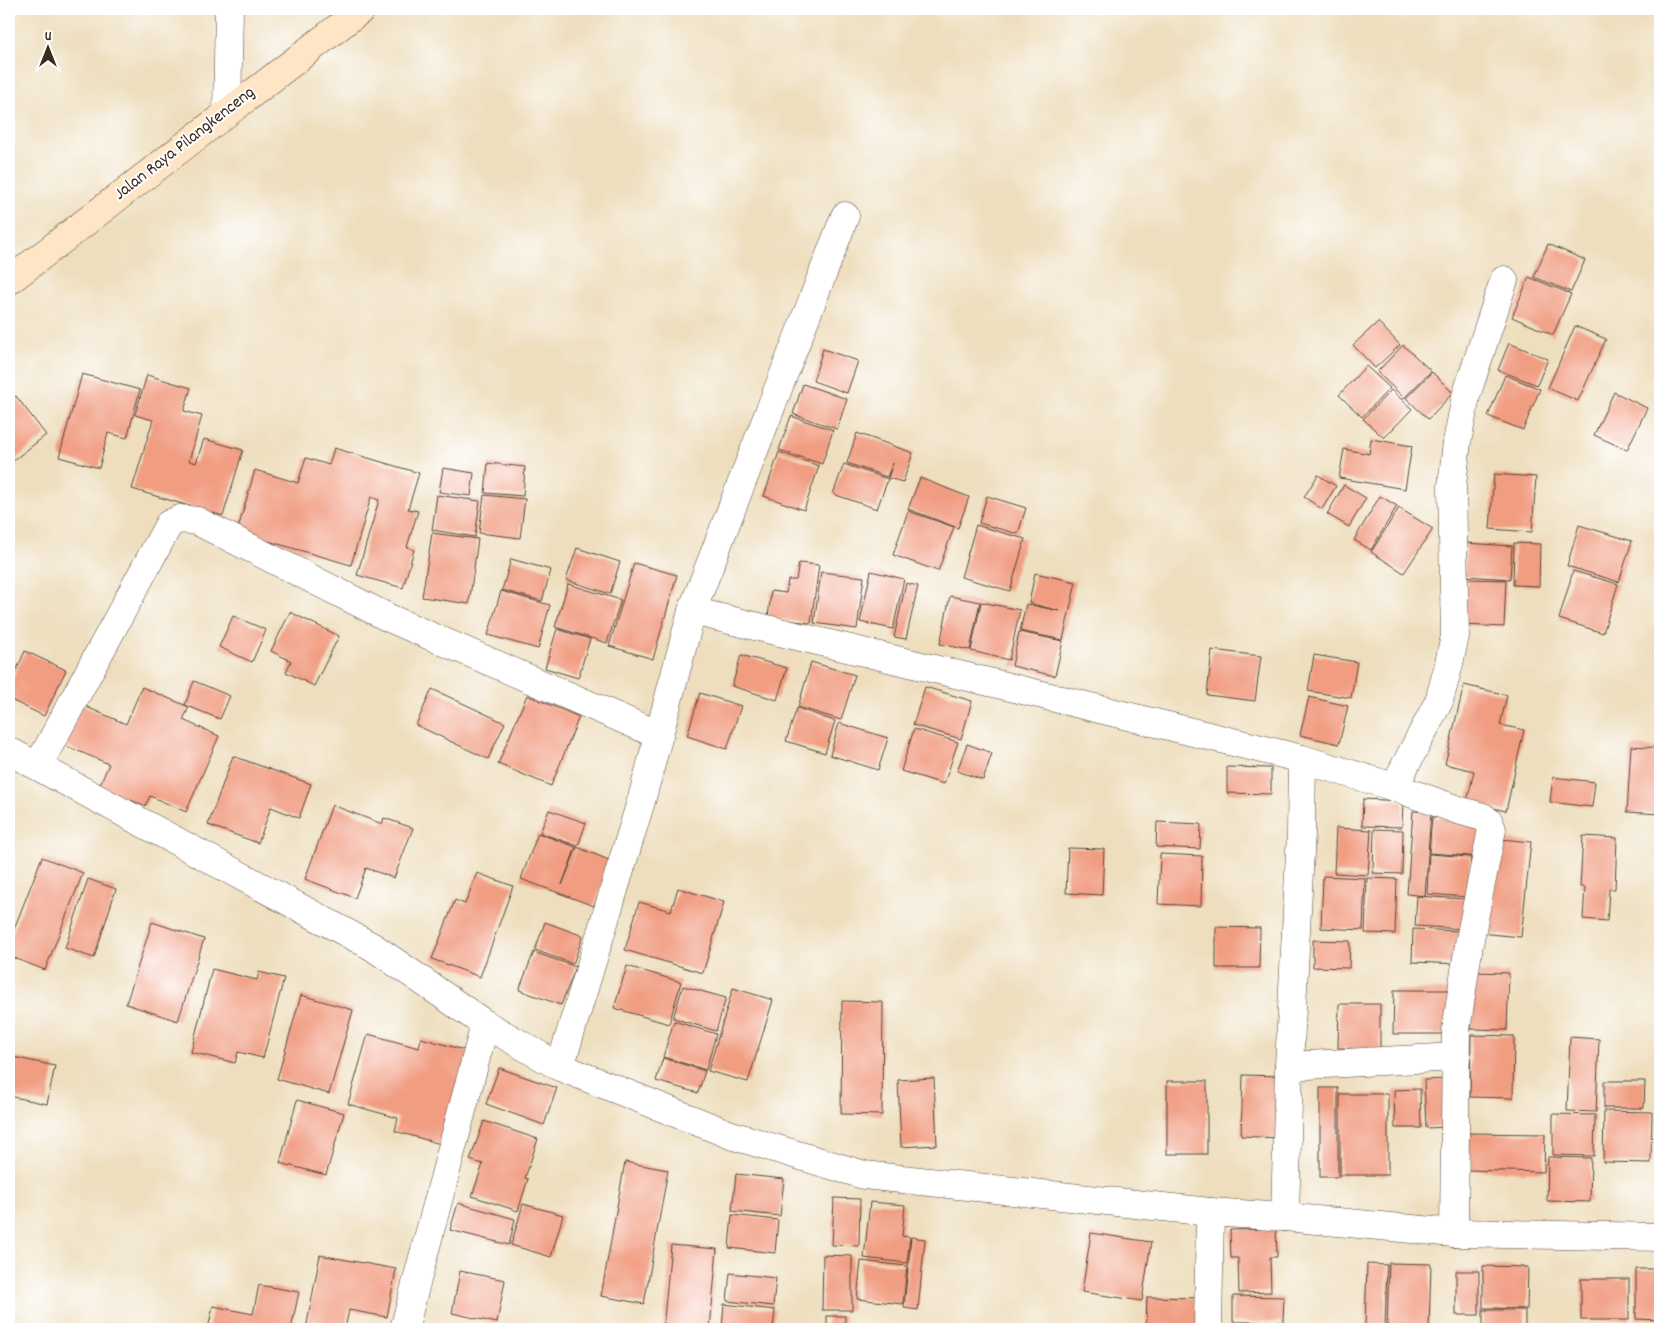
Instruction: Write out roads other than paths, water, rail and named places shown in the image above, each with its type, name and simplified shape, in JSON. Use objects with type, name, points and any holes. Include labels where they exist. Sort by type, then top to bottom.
[{"type":"main road","name":"Jalan Raya Pilangkenceng","points":[[9,281],[362,9]]},
{"type":"street","points":[[227,112],[229,9]]},
{"type":"street","points":[[560,1067],[659,735],[692,611],[845,216]]},
{"type":"street","points":[[1394,787],[1439,701],[1448,668],[1454,636],[1452,485],[1457,442],[1466,396],[1504,280]]},
{"type":"street","points":[[38,766],[169,524],[180,519],[197,521],[389,618],[659,735]]},
{"type":"street","points":[[692,611],[1302,759],[1483,817],[1489,822],[1492,829],[1456,1030],[1454,1233]]},
{"type":"street","points":[[9,750],[373,947],[486,1024],[560,1067],[731,1135],[864,1175],[1210,1212],[1454,1233],[1660,1237]]},
{"type":"street","points":[[1285,1217],[1289,1066],[1301,834],[1302,759]]},
{"type":"street","points":[[404,1329],[486,1024]]},
{"type":"street","points":[[1289,1066],[1456,1056]]},
{"type":"street","points":[[1208,1329],[1210,1212]]}]
